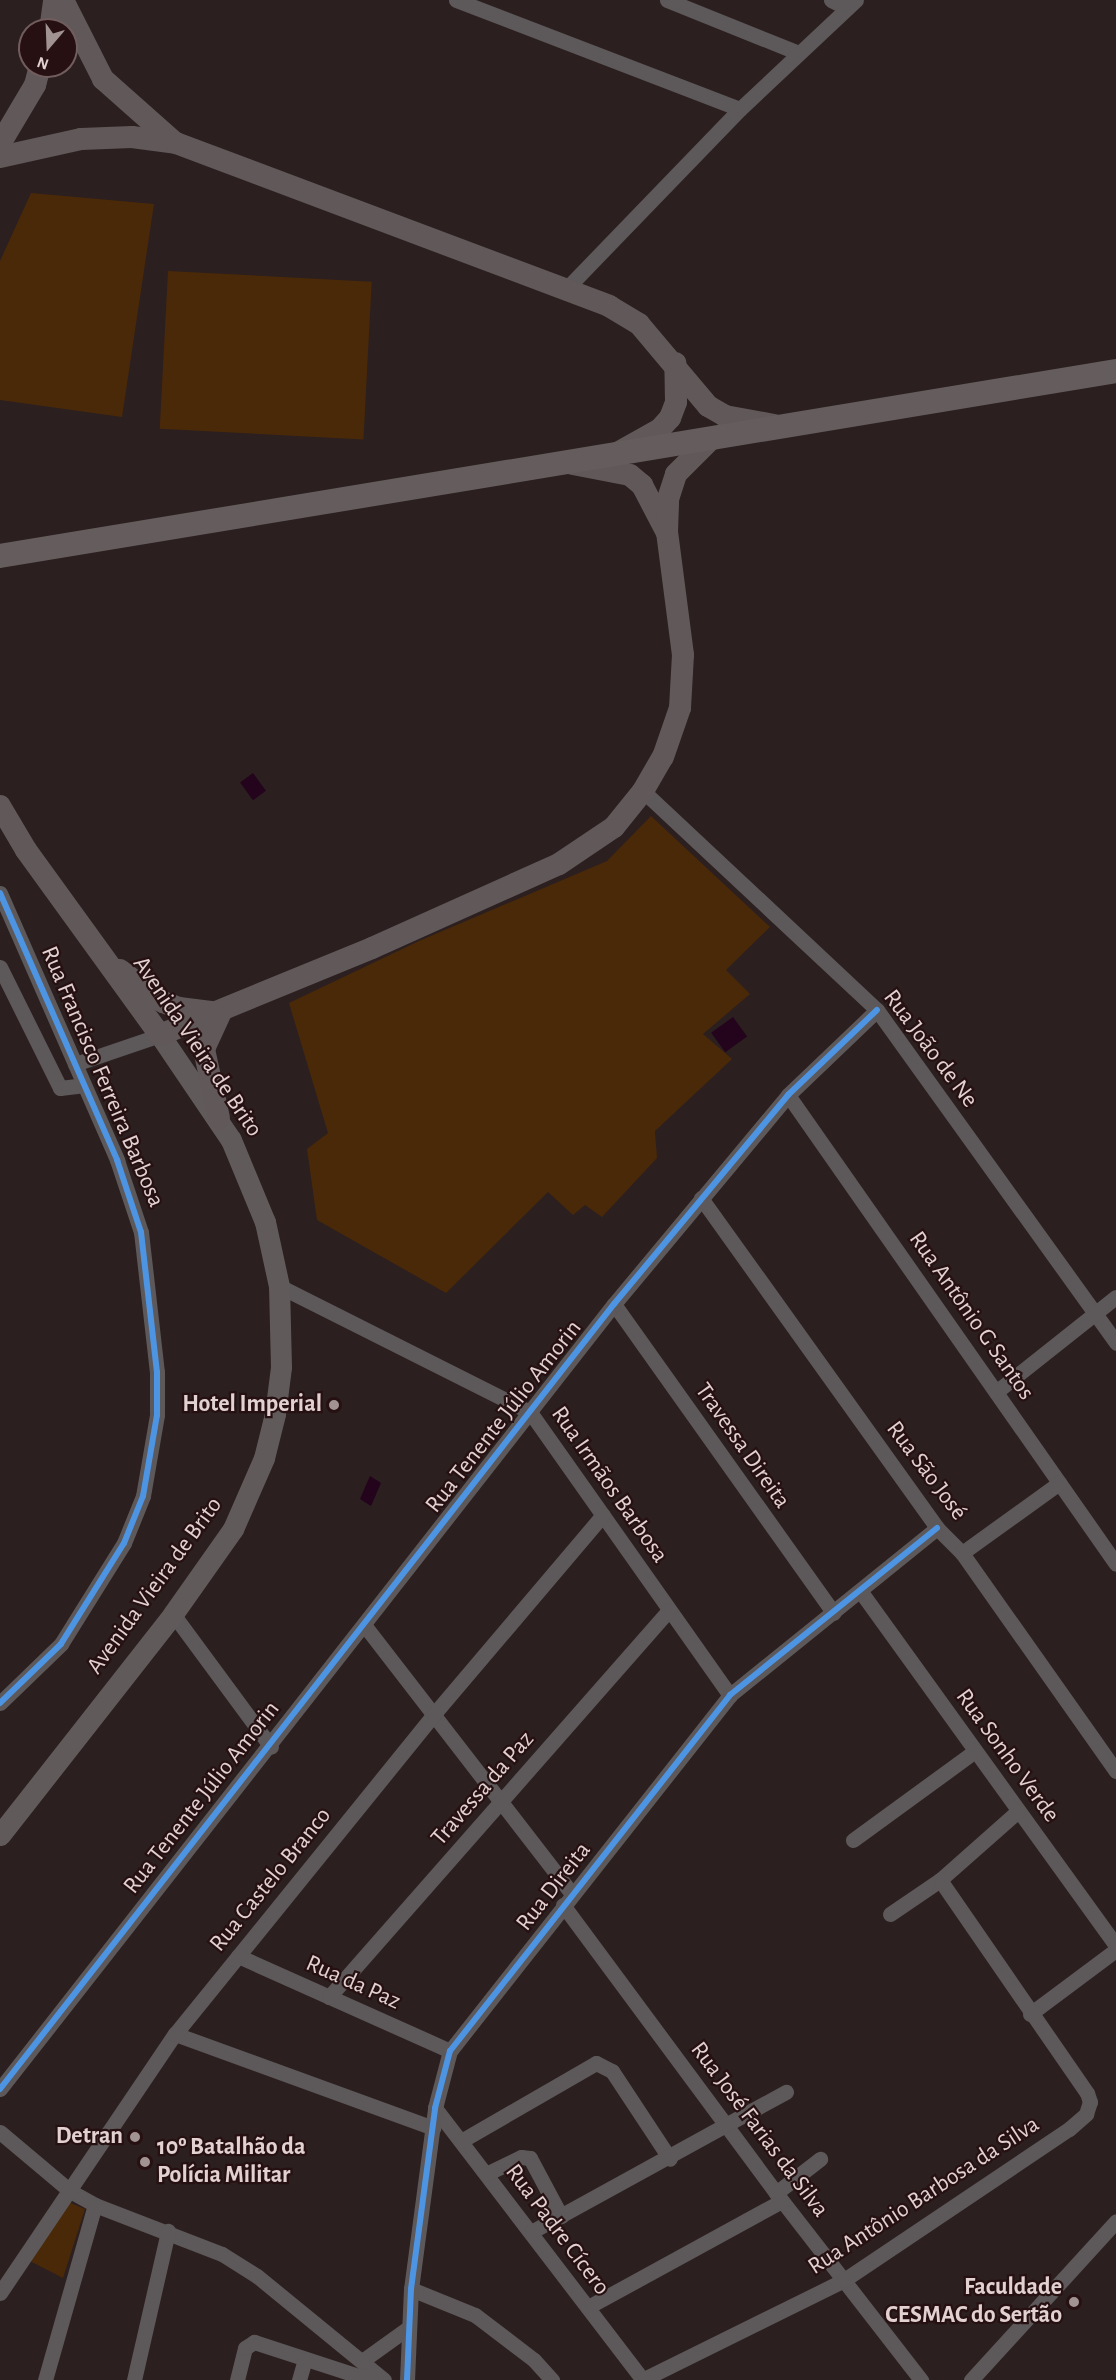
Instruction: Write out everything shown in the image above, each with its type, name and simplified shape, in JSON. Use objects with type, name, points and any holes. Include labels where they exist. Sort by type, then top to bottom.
[{"type":"highway","points":[[0,556],[1116,371]]},
{"type":"main road","points":[[52,18],[54,0]]},
{"type":"main road","points":[[63,0],[103,79],[176,143]]},
{"type":"main road","points":[[0,144],[37,78]]},
{"type":"main road","points":[[0,157],[81,139],[132,136],[176,143],[609,306],[639,324],[675,363],[708,406],[724,416],[786,426]]},
{"type":"main road","points":[[618,453],[660,429],[670,418],[676,402],[675,363]]},
{"type":"main road","points":[[160,1035],[221,1012],[559,864],[614,827],[643,791],[663,757],[680,708],[683,655],[667,532],[668,500],[676,474],[712,438]]},
{"type":"main road","points":[[563,462],[630,475],[642,485],[667,532]]},
{"type":"main road","name":"Avenida Vieira de Brito","points":[[0,806],[26,850],[219,1118],[246,1169],[262,1212],[279,1286],[281,1367],[264,1458],[233,1529],[173,1614],[0,1835]]},
{"type":"main road","points":[[101,956],[163,1002],[179,1008],[221,1012]]},
{"type":"main road","points":[[219,1118],[204,1049],[221,1012]]},
{"type":"street","points":[[456,0],[740,109]]},
{"type":"street","points":[[667,0],[799,52]]},
{"type":"street","points":[[831,0],[851,4]]},
{"type":"street","points":[[566,289],[740,109],[851,4]]},
{"type":"street","name":"Rua João de Ne","points":[[643,791],[877,1010],[1116,1342]]},
{"type":"street","name":"Rua Francisco Ferreira Barbosa","points":[[0,893],[117,1160],[141,1232],[156,1350],[157,1415],[143,1496],[124,1543],[80,1618],[29,1678],[0,1703]]},
{"type":"street","points":[[0,967],[60,1088],[83,1085]]},
{"type":"street","name":"Rua Tenente Júlio Amorin","points":[[0,2089],[271,1747],[614,1304],[788,1095],[877,1010]]},
{"type":"street","points":[[75,1064],[160,1035]]},
{"type":"street","name":"Rua Antônio G Santos","points":[[788,1095],[1116,1564]]},
{"type":"street","name":"Rua São José","points":[[701,1198],[938,1528],[963,1553],[1116,1771]]},
{"type":"street","name":"Rua Irmãos Barbosa","points":[[279,1286],[530,1412],[730,1695]]},
{"type":"street","points":[[996,1392],[1116,1297]]},
{"type":"street","name":"Travessa Direita","points":[[614,1304],[834,1613]]},
{"type":"street","points":[[963,1553],[1059,1483]]},
{"type":"street","name":"Rua Castelo Branco","points":[[0,2293],[175,2034],[434,1714],[603,1515]]},
{"type":"street","name":"Rua Direita","points":[[407,2380],[411,2289],[435,2108],[450,2051],[567,1899],[730,1695],[938,1528]]},
{"type":"street","name":"Rua Sonho Verde","points":[[861,1592],[1115,1943]]},
{"type":"street","name":"Travessa da Paz","points":[[329,1997],[669,1610]]},
{"type":"street","points":[[173,1614],[271,1747]]},
{"type":"street","name":"Rua José Farias da Silva","points":[[365,1626],[501,1803],[779,2197],[921,2380]]},
{"type":"street","points":[[853,1840],[975,1751]]},
{"type":"street","points":[[890,1914],[940,1880],[1018,1811]]},
{"type":"street","points":[[940,1880],[1030,2014],[1115,1943]]},
{"type":"street","name":"Rua da Paz","points":[[238,1956],[450,2051]]},
{"type":"street","name":"Rua Antônio Barbosa da Silva","points":[[643,2380],[844,2280],[1069,2129],[1086,2114],[1090,2102],[1030,2014]]},
{"type":"street","points":[[175,2034],[433,2128]]},
{"type":"street","points":[[460,2141],[596,2063],[612,2071],[670,2159]]},
{"type":"street","points":[[531,2232],[670,2159],[786,2092]]},
{"type":"street","name":"Rua Padre Cícero","points":[[435,2108],[643,2380]]},
{"type":"street","points":[[0,2132],[70,2191],[95,2205],[168,2230],[222,2254],[257,2276],[384,2380]]},
{"type":"street","points":[[486,2174],[521,2157],[530,2158],[561,2216]]},
{"type":"street","points":[[588,2307],[779,2197],[820,2159]]},
{"type":"street","points":[[45,2380],[95,2205]]},
{"type":"street","points":[[970,2380],[1116,2222]]},
{"type":"street","points":[[134,2380],[168,2230]]},
{"type":"street","points":[[411,2289],[475,2315],[534,2360],[552,2380]]},
{"type":"street","points":[[362,2361],[408,2328]]},
{"type":"street","points":[[237,2380],[248,2345],[254,2342],[371,2380]]},
{"type":"street","points":[[299,2380],[305,2359]]},
{"type":"shaded area","points":[[31,193],[154,204],[122,417],[0,400],[0,261]]},
{"type":"shaded area","points":[[168,271],[372,282],[363,439],[160,429]]},
{"type":"shaded area","points":[[253,773],[266,791],[253,800],[240,782]]},
{"type":"shaded area","points":[[651,816],[770,927],[726,970],[750,994],[703,1034],[732,1059],[655,1131],[657,1158],[602,1217],[585,1205],[573,1215],[548,1192],[446,1293],[317,1220],[307,1149],[328,1133],[289,1003],[419,941],[607,861]]},
{"type":"shaded area","points":[[733,1017],[747,1036],[725,1052],[711,1033]]},
{"type":"shaded area","points":[[370,1476],[381,1483],[371,1506],[360,1499]]},
{"type":"shaded area","points":[[68,2202],[85,2209],[63,2278],[28,2260]]},
{"type":"cycle path","points":[[0,893],[117,1160],[141,1232],[157,1372],[157,1415],[143,1496],[124,1543],[61,1644],[0,1703]]},
{"type":"cycle path","points":[[0,2089],[614,1304],[788,1095],[877,1010]]},
{"type":"cycle path","points":[[407,2380],[411,2289],[435,2108],[450,2051],[730,1695],[937,1528]]},
{"type":"place","name":"Hotel Imperial","points":[[334,1405]]},
{"type":"place","name":"Detran","points":[[135,2137]]},
{"type":"place","name":"10º Batalhão da Polícia Militar","points":[[145,2162]]},
{"type":"place","name":"Faculdade CESMAC do Sertão","points":[[1074,2302]]}]
